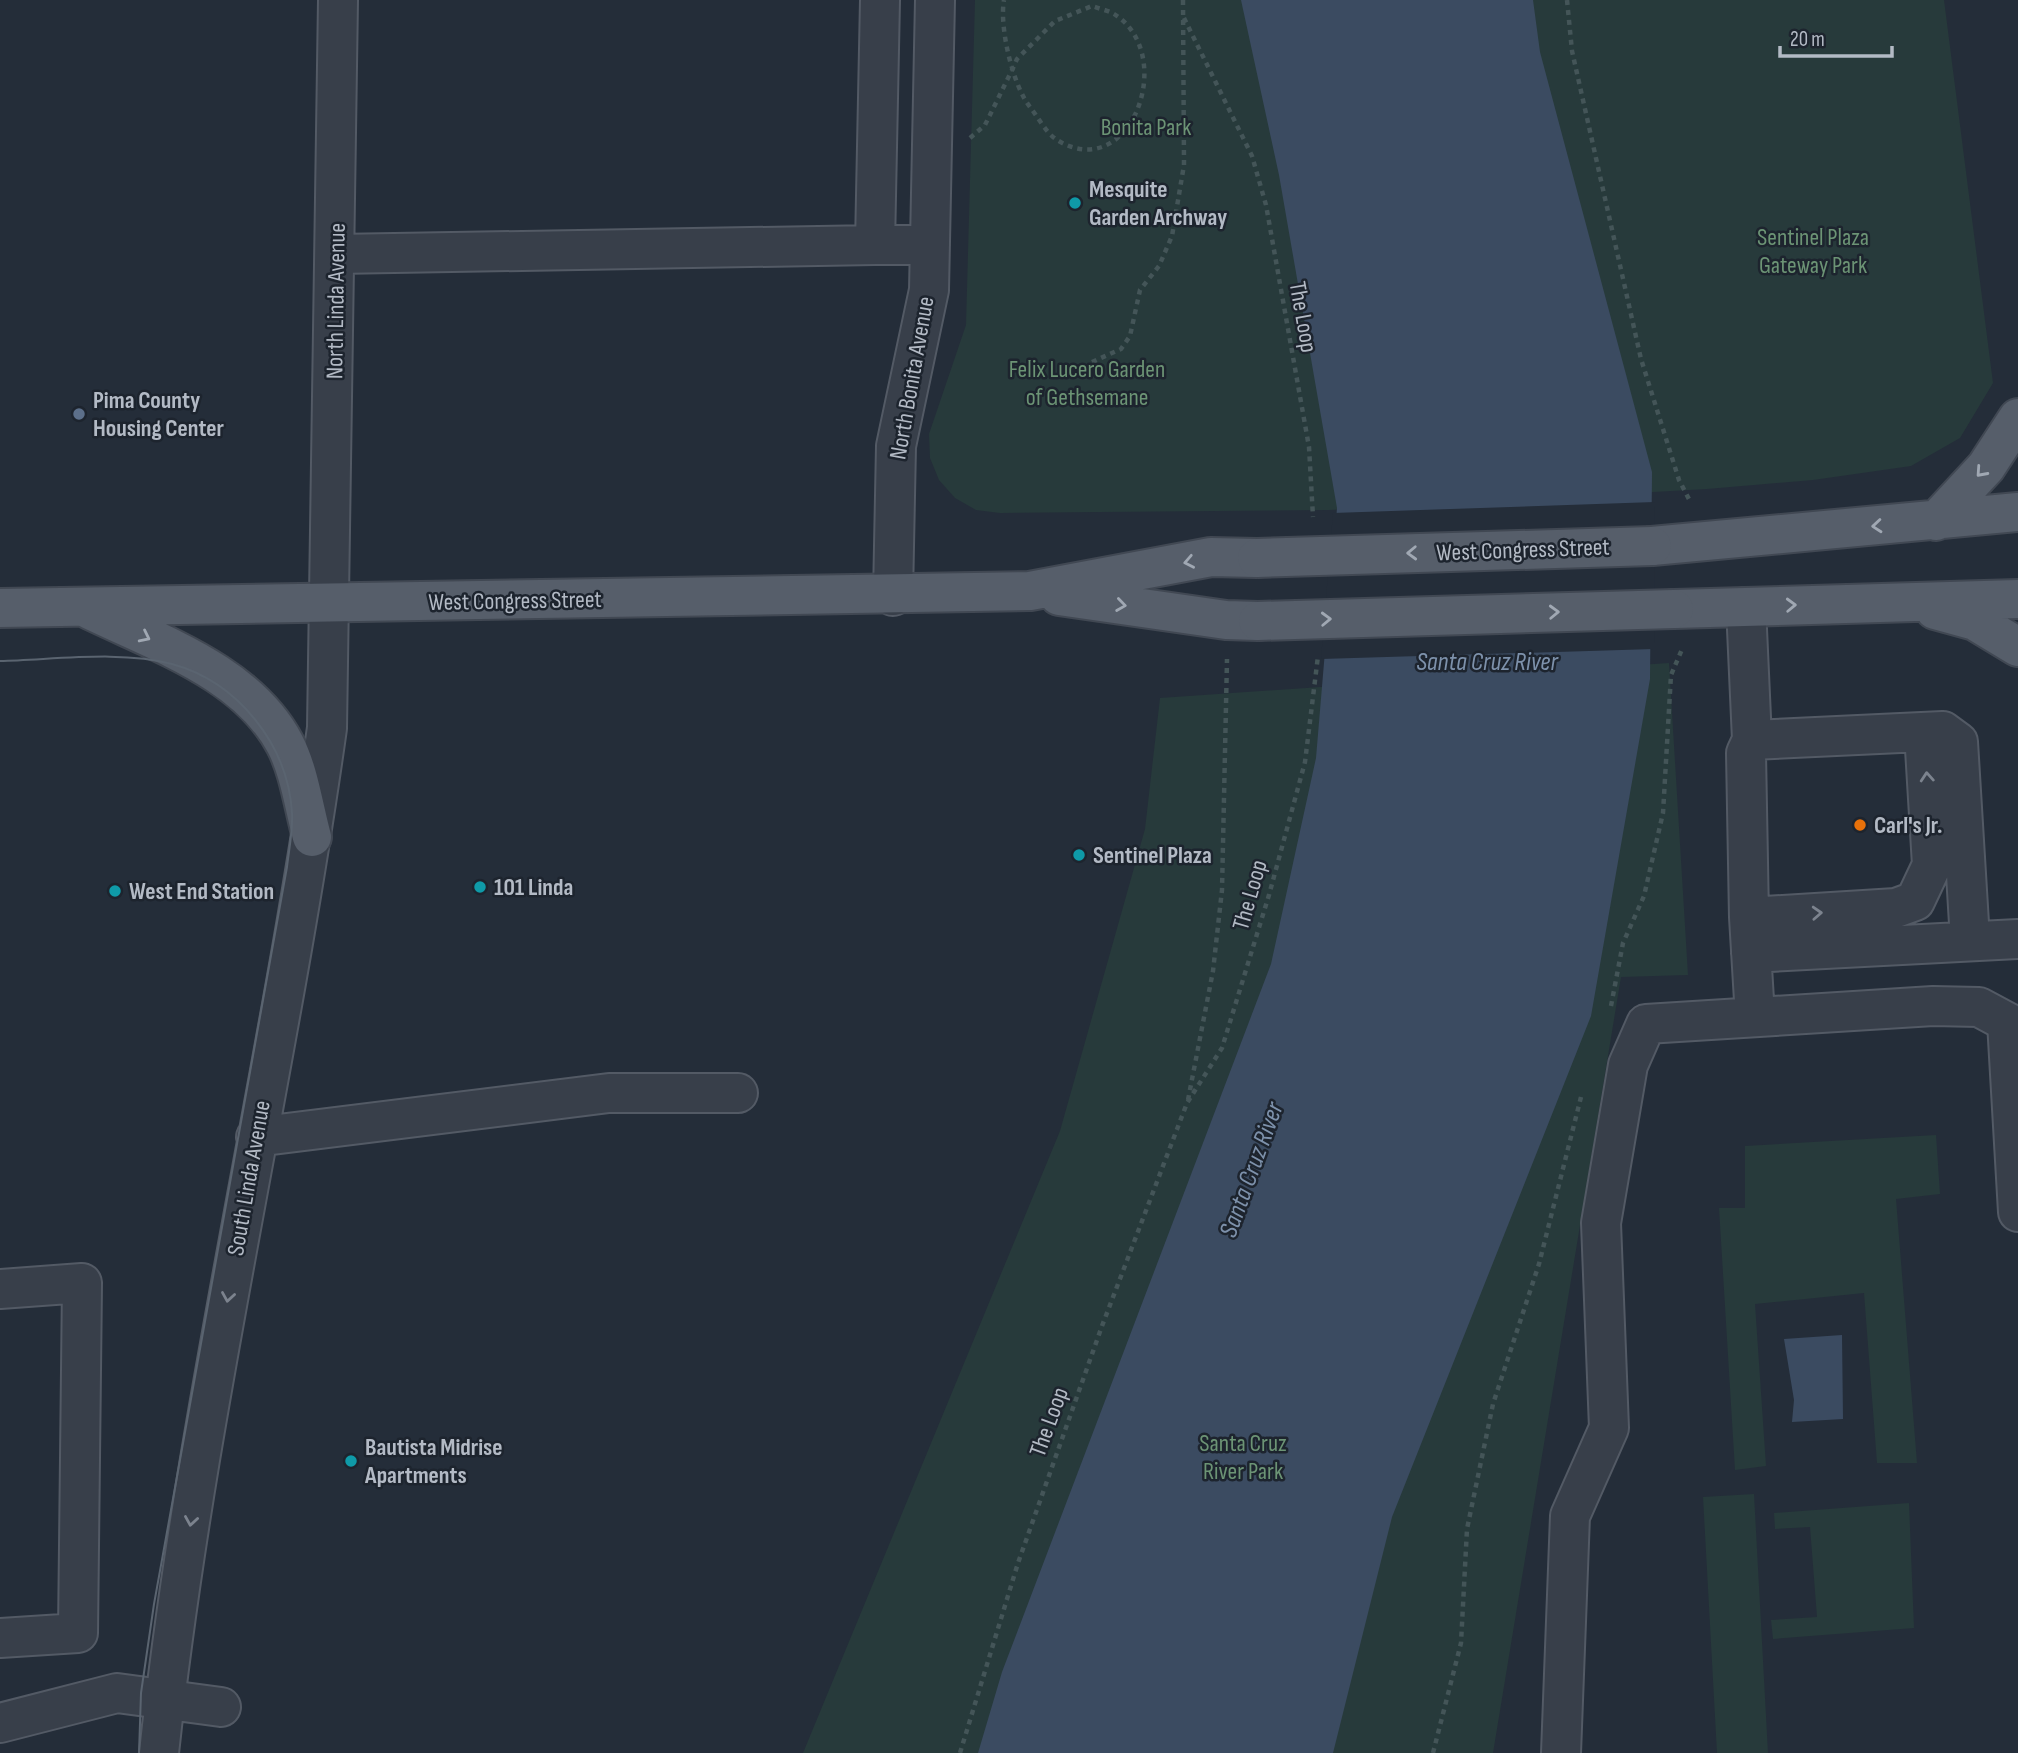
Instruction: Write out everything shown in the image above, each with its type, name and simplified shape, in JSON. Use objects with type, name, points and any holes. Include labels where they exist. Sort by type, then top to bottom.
[{"type":"main road","points":[[1936,521],[1993,458],[2018,418]]},
{"type":"main road","name":"West Congress Street","points":[[0,608],[893,596],[1030,591],[1211,557],[1257,558],[1652,546],[2018,512]]},
{"type":"main road","name":"West Congress Street","points":[[1030,591],[1226,620],[1679,626],[1746,607],[2018,599]]},
{"type":"main road","points":[[1906,602],[1975,621],[2018,647]]},
{"type":"main road","points":[[83,607],[207,668],[232,684],[270,718],[287,747],[312,837]]},
{"type":"street","name":"North Linda Avenue","points":[[331,603],[338,0]]},
{"type":"street","points":[[875,245],[880,0]]},
{"type":"street","name":"North Bonita Avenue","points":[[893,596],[896,446],[929,290],[934,0]]},
{"type":"street","points":[[336,254],[930,245]]},
{"type":"street","name":"South Linda Avenue","points":[[159,1753],[173,1635],[254,1147],[312,837],[327,728],[331,603]]},
{"type":"street","points":[[1746,607],[1752,740],[1746,753],[1750,935],[1755,1017]]},
{"type":"street","points":[[1752,740],[1943,731],[1958,741],[1970,940]]},
{"type":"street","points":[[1750,935],[1896,908],[1914,901],[1933,865],[1924,732]]},
{"type":"street","points":[[1750,935],[2018,939]]},
{"type":"street","points":[[1561,1753],[1570,1516],[1609,1427],[1601,1223],[1628,1065],[1646,1024],[1933,1006],[1979,1006],[2007,1022],[2018,1212]]},
{"type":"street","points":[[254,1147],[609,1093],[738,1093]]},
{"type":"street","points":[[0,1289],[82,1283],[78,1633],[0,1638]]},
{"type":"street","points":[[0,1723],[117,1693],[165,1697],[221,1707]]},
{"type":"path","points":[[964,143],[985,125],[1013,68],[1017,59],[1055,21],[1092,6],[1118,16],[1140,44],[1146,76],[1138,109],[1124,132],[1100,149],[1077,149],[1055,139],[1023,99],[1013,68],[1001,15],[1004,0]]},
{"type":"path","name":"The Loop","points":[[1092,362],[1121,349],[1130,336],[1140,290],[1159,265],[1172,236],[1184,165],[1183,0]]},
{"type":"path","points":[[1567,0],[1572,51],[1641,359],[1679,480],[1692,508]]},
{"type":"path","name":"The Loop","points":[[1184,18],[1252,156],[1266,205],[1309,447],[1314,529]]},
{"type":"path","points":[[1611,1008],[1623,943],[1644,896],[1662,813],[1671,675],[1679,626]]},
{"type":"path","name":"The Loop","points":[[960,1753],[1017,1563],[1102,1326],[1187,1103],[1222,1048],[1269,895],[1305,762],[1318,652]]},
{"type":"path","points":[[1187,1103],[1213,971],[1222,890],[1227,659]]},
{"type":"path","points":[[1433,1753],[1461,1643],[1467,1529],[1493,1404],[1539,1264],[1585,1085]]},
{"type":"green space","points":[[975,0],[1944,0],[1993,383],[1960,438],[1911,466],[1813,480],[1707,489],[1329,510],[1000,513],[976,510],[955,498],[939,480],[930,458],[929,434],[966,325]]},
{"type":"green space","name":"Santa Cruz River Park","points":[[1669,663],[1688,975],[1621,977],[1493,1753],[803,1753],[1060,1131],[1145,829],[1160,698]]},
{"type":"green space","points":[[1936,1135],[1940,1194],[1896,1199],[1917,1463],[1877,1463],[1864,1293],[1755,1304],[1766,1466],[1735,1470],[1719,1208],[1745,1208],[1745,1146]]},
{"type":"green space","points":[[1754,1494],[1768,1753],[1717,1753],[1703,1497]]},
{"type":"green space","points":[[1909,1503],[1914,1628],[1773,1639],[1771,1620],[1817,1617],[1810,1527],[1775,1529],[1774,1513]]},
{"type":"water","name":"Santa Cruz River","points":[[1241,0],[1533,0],[1540,52],[1652,472],[1650,679],[1591,1016],[1392,1517],[1333,1753],[978,1753],[1002,1672],[1271,964],[1316,758],[1337,508],[1279,175]]},
{"type":"water","points":[[1842,1335],[1843,1419],[1792,1422],[1794,1400],[1784,1339]]},
{"type":"pier","points":[[1655,502],[1654,649],[1321,659],[1333,513]]},
{"type":"tram line","points":[[0,661],[131,657],[172,664],[196,673],[218,685],[238,701],[270,741],[281,764],[292,813],[287,867],[154,1604],[141,1693],[139,1753]]},
{"type":"place","name":"Mesquite Garden Archway","points":[[1075,203]]},
{"type":"place","name":"Pima County Housing Center","points":[[79,414]]},
{"type":"place","name":"Carl's Jr.","points":[[1860,825]]},
{"type":"place","name":"Sentinel Plaza","points":[[1079,855]]},
{"type":"place","name":"101 Linda","points":[[480,887]]},
{"type":"place","name":"West End Station","points":[[115,891]]},
{"type":"place","name":"Bautista Midrise Apartments","points":[[351,1461]]},
{"type":"park label","name":"Bonita Park","points":[[1146,127]]},
{"type":"park label","name":"Sentinel Plaza Gateway Park","points":[[1813,251]]},
{"type":"park label","name":"Felix Lucero Garden of Gethsemane","points":[[1087,383]]}]
